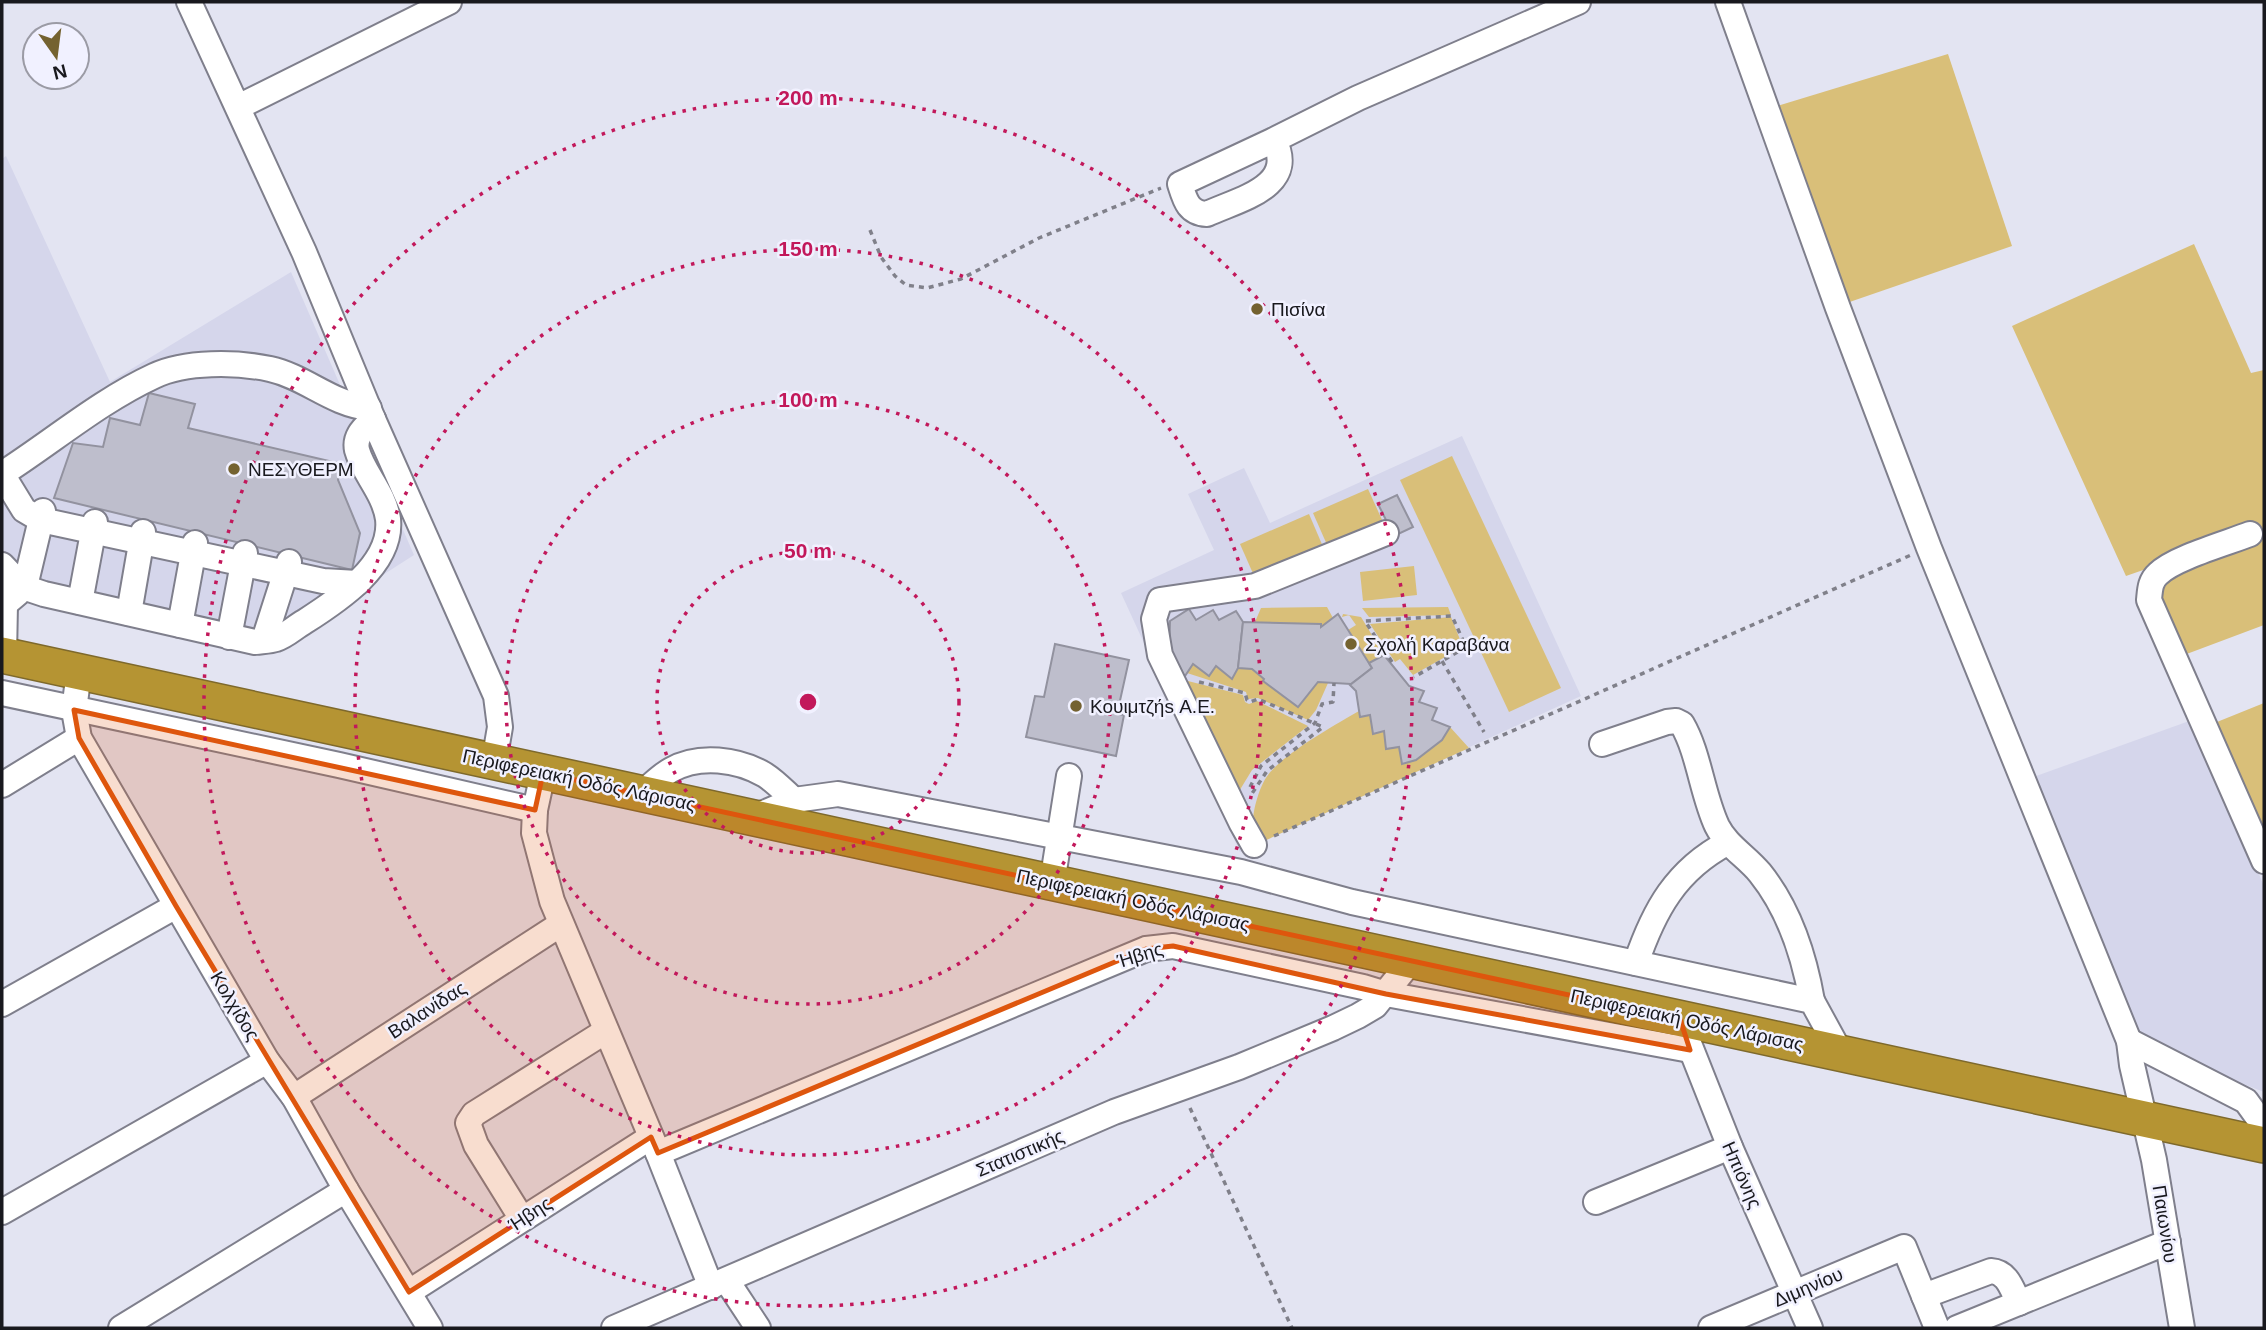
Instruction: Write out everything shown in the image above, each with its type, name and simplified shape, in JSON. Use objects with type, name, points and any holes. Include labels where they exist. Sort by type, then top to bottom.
[{"type":"highway","name":"Περιφερειακή Οδός Λάρισας","points":[[3,656],[1411,961],[1685,1035],[1841,1054],[2264,1145]]},
{"type":"street","points":[[189,2],[304,252],[371,413],[496,696],[500,727],[494,762]]},
{"type":"street","points":[[238,107],[449,2]]},
{"type":"street","points":[[1274,140],[1280,156],[1278,176],[1269,186],[1207,214],[1197,213],[1188,206],[1180,184],[1358,98],[1578,2]]},
{"type":"street","name":"Παιωνίου","points":[[1728,2],[1838,307],[1929,548],[2129,1041],[2132,1065],[2146,1120],[2182,1328]]},
{"type":"street","points":[[356,583],[323,581],[292,569],[24,510],[6,472],[106,404],[156,375],[188,367],[232,364],[271,369],[293,376],[340,402],[371,413]]},
{"type":"street","points":[[14,590],[81,597],[231,632],[272,635],[343,598],[377,558],[388,533],[387,518],[378,490],[358,451],[357,440],[371,413]]},
{"type":"street","points":[[3,656],[14,590],[42,515]]},
{"type":"street","points":[[81,597],[94,526]]},
{"type":"street","points":[[1254,845],[1160,655],[1154,619],[1160,600],[1255,586],[1386,533]]},
{"type":"street","points":[[2250,534],[2172,564],[2158,574],[2150,586],[2150,600],[2264,861]]},
{"type":"street","points":[[130,608],[142,536]]},
{"type":"street","points":[[2,546],[14,590]]},
{"type":"street","points":[[181,620],[194,548]]},
{"type":"street","points":[[231,632],[244,559]]},
{"type":"street","points":[[2,565],[14,590]]},
{"type":"street","points":[[272,635],[292,569]]},
{"type":"street","name":"Κολχίδος","points":[[79,672],[74,710],[79,738],[267,1060],[294,1097],[346,1190],[430,1328]]},
{"type":"street","points":[[2,693],[535,810]]},
{"type":"street","points":[[1602,744],[1667,722],[1676,721],[1682,724],[1717,825],[1727,843],[1751,863],[1771,887],[1786,914],[1801,954],[1812,1000],[1841,1054]]},
{"type":"street","points":[[2,785],[79,738]]},
{"type":"street","points":[[641,794],[671,770],[692,762],[712,759],[753,769],[768,777],[794,800]]},
{"type":"street","points":[[543,772],[535,810],[534,833],[538,854],[561,924],[655,1145],[719,1284],[758,1328]]},
{"type":"street","points":[[1052,883],[1069,776]]},
{"type":"street","points":[[752,818],[794,800],[838,794],[1241,872],[1352,902],[1812,1000]]},
{"type":"street","points":[[1636,963],[1647,929],[1668,894],[1687,870],[1705,855],[1727,843]]},
{"type":"street","points":[[2,1004],[176,906]]},
{"type":"street","name":"Βαλανίδας","points":[[294,1097],[561,924]]},
{"type":"street","name":"Ήβης","points":[[409,1292],[522,1219],[655,1145],[1146,949],[1173,946],[1386,994],[1685,1035]]},
{"type":"street","name":"Στατιστικής","points":[[614,1328],[1114,1112],[1271,1055],[1333,1028],[1375,1006],[1411,961]]},
{"type":"street","points":[[522,1219],[476,1145],[468,1124],[474,1114],[606,1031]]},
{"type":"street","name":"Ηπιόνης","points":[[1685,1035],[1730,1147],[1810,1328]]},
{"type":"street","points":[[2129,1041],[2246,1101],[2264,1126]]},
{"type":"street","points":[[3,1210],[267,1060]]},
{"type":"street","points":[[1596,1202],[1730,1147]]},
{"type":"street","points":[[121,1328],[346,1190]]},
{"type":"street","points":[[1957,1328],[2168,1242]]},
{"type":"street","name":"Διμηνίου","points":[[1711,1328],[1904,1247],[1924,1296]]},
{"type":"street","points":[[1937,1328],[1924,1296],[1992,1271],[2004,1275],[2019,1303]]},
{"type":"path","points":[[870,230],[881,257],[895,276],[906,285],[927,288],[961,279],[1032,242],[1151,190],[1180,184]]},
{"type":"path","points":[[1254,845],[1929,548]]},
{"type":"path","points":[[1392,662],[1365,621],[1452,616],[1466,647],[1414,677]]},
{"type":"path","points":[[1442,661],[1484,732]]},
{"type":"path","points":[[1170,675],[1245,693],[1250,702],[1258,699],[1315,723],[1323,727],[1267,771],[1245,802],[1252,780],[1261,766],[1315,723],[1322,704],[1334,702],[1334,683]]},
{"type":"path","points":[[1180,1087],[1292,1328]]},
{"type":"highlighted area","points":[[74,710],[535,810],[543,773],[1680,1019],[1690,1050],[1386,994],[1173,946],[1146,949],[658,1153],[651,1137],[409,1292],[176,906],[79,738]]},
{"type":"shaded area","points":[[1948,54],[2012,246],[1838,306],[1764,110]]},
{"type":"shaded area","points":[[6,156],[110,382],[291,272],[414,555],[266,650],[2,594],[2,159]]},
{"type":"shaded area","points":[[2194,244],[2251,373],[2264,370],[2264,625],[2184,655],[2146,569],[2126,576],[2012,326]]},
{"type":"shaded area","name":"Σχολή Καραβάνα","points":[[1462,436],[1581,696],[1240,852],[1121,593],[1214,550],[1188,494],[1244,468],[1270,523]]},
{"type":"shaded area","points":[[1452,456],[1561,688],[1509,712],[1400,480]]},
{"type":"shaded area","points":[[1368,489],[1383,522],[1328,547],[1313,513]]},
{"type":"shaded area","points":[[1309,514],[1324,549],[1255,578],[1240,544]]},
{"type":"shaded area","points":[[1414,566],[1417,595],[1363,601],[1360,572]]},
{"type":"shaded area","points":[[1327,607],[1333,618],[1321,627],[1320,624],[1255,622],[1261,608]]},
{"type":"shaded area","points":[[1448,607],[1451,615],[1369,617],[1362,608]]},
{"type":"shaded area","points":[[1349,615],[1361,617],[1384,655],[1369,663],[1348,630],[1356,625]]},
{"type":"shaded area","points":[[1451,617],[1463,647],[1413,675],[1400,659],[1395,662],[1370,624]]},
{"type":"shaded area","points":[[1193,664],[1209,676],[1216,666],[1232,678],[1238,668],[1252,669],[1263,681],[1298,707],[1318,682],[1328,683],[1316,710],[1308,720],[1258,698],[1248,699],[1246,692],[1187,673]]},
{"type":"shaded area","points":[[1184,680],[1243,695],[1245,702],[1249,704],[1257,701],[1308,726],[1252,770],[1238,793]]},
{"type":"shaded area","points":[[2264,703],[2264,843],[2212,724]]},
{"type":"shaded area","points":[[1359,711],[1360,717],[1370,715],[1373,734],[1384,731],[1387,749],[1399,747],[1402,764],[1429,750],[1441,740],[1450,727],[1469,748],[1262,842],[1254,827],[1253,817],[1265,779],[1297,749]]},
{"type":"shaded area","points":[[2192,720],[2264,886],[2264,1092],[2158,1051],[2135,1036],[2025,780]]},
{"type":"building","points":[[149,393],[195,404],[188,428],[342,464],[338,480],[360,533],[352,570],[54,498],[73,443],[103,447],[110,418],[140,425]]},
{"type":"building","points":[[1397,495],[1413,527],[1394,536],[1378,504]]},
{"type":"building","points":[[1189,609],[1196,620],[1213,610],[1219,620],[1236,611],[1243,622],[1238,668],[1232,679],[1216,666],[1209,676],[1193,664],[1185,676],[1169,662],[1170,621]]},
{"type":"building","points":[[1338,614],[1372,668],[1351,684],[1318,682],[1298,707],[1263,681],[1252,669],[1238,668],[1243,622],[1321,624],[1321,627]]},
{"type":"building","name":"Κουιμτζήs Α.Ε.","points":[[1055,644],[1129,660],[1117,714],[1124,715],[1116,756],[1026,737],[1035,696],[1044,697]]},
{"type":"building","points":[[1384,655],[1409,686],[1424,691],[1419,702],[1437,708],[1432,720],[1450,727],[1442,740],[1416,760],[1402,764],[1399,747],[1386,749],[1384,731],[1373,734],[1370,715],[1360,717],[1356,691],[1350,685],[1372,668],[1369,663]]},
{"type":"place","name":"Πισίνα","points":[[1257,309]]},
{"type":"place","name":"ΝΕΣΥΘΕΡΜ","points":[[234,469]]},
{"type":"place","name":"Σχολή Καραβάνα","points":[[1351,644]]},
{"type":"place","name":"Κουιμτζήs Α.Ε.","points":[[1076,706]]}]
